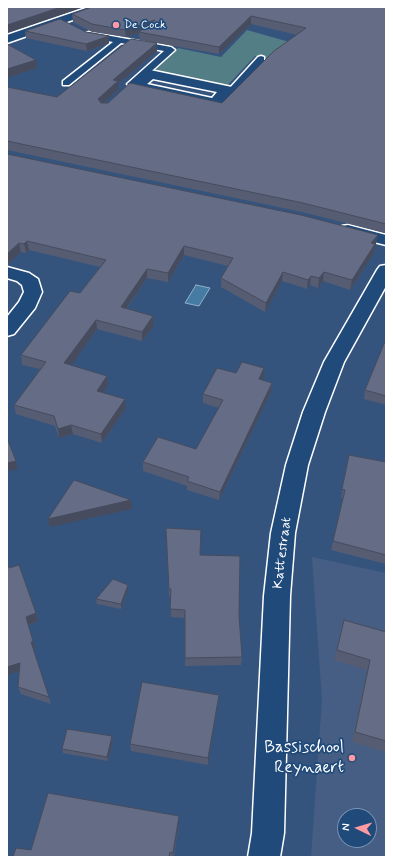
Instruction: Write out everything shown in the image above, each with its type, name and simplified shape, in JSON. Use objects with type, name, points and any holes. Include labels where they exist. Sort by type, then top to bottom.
[{"type":"street","points":[[7,39],[100,7]]},
{"type":"street","points":[[150,74],[227,90],[215,102],[130,88],[150,74]]},
{"type":"street","points":[[332,226],[386,240]]},
{"type":"street","name":"Kattestraat","points":[[264,857],[268,833],[278,596],[283,533],[297,465],[314,412],[334,362],[386,270]]},
{"type":"street","points":[[7,272],[23,277],[31,283],[33,292],[28,304],[7,330]]},
{"type":"lane","points":[[61,21],[90,35],[170,50],[130,88]]},
{"type":"lane","points":[[66,83],[119,41]]},
{"type":"lane","points":[[130,88],[218,106],[261,58]]},
{"type":"shaded area","points":[[196,285],[210,288],[199,306],[185,303]]},
{"type":"shaded area","name":"Bassischool Reynaert","points":[[312,557],[386,573],[386,857],[311,857],[322,700]]},
{"type":"green space","points":[[247,30],[325,52],[312,67],[255,56],[224,89],[150,74],[178,48],[221,57]]},
{"type":"building","points":[[7,7],[61,7],[7,25]]},
{"type":"building","points":[[92,7],[386,7],[386,224],[303,203],[7,141],[7,87],[57,97],[131,39],[157,43],[113,80],[118,81],[98,99],[101,103],[108,103],[130,83],[222,103],[274,51],[306,28],[251,16],[219,47],[139,32],[155,20],[125,30],[92,24],[72,14]]},
{"type":"building","points":[[60,19],[86,32],[109,36],[86,44],[25,31]]},
{"type":"building","points":[[7,44],[36,60],[7,69]]},
{"type":"building","points":[[7,154],[301,215],[378,235],[371,243],[375,244],[352,280],[324,272],[319,278],[311,276],[308,280],[283,272],[266,303],[221,278],[233,258],[184,246],[168,273],[147,269],[121,307],[153,316],[142,332],[96,320],[64,363],[107,376],[97,391],[125,399],[101,434],[71,425],[58,429],[54,416],[14,405],[46,362],[21,355],[70,291],[80,293],[106,260],[27,241],[24,244],[19,243],[7,254]]},
{"type":"building","points":[[386,339],[386,396],[365,390]]},
{"type":"building","points":[[242,362],[264,368],[259,379],[272,383],[220,492],[187,481],[189,477],[143,462],[158,437],[196,449],[223,400],[203,394],[217,368],[236,373]]},
{"type":"building","points":[[7,438],[16,461],[7,463]]},
{"type":"building","points":[[349,455],[386,462],[386,555],[333,541],[345,490],[342,489]]},
{"type":"building","points":[[74,480],[131,500],[48,519]]},
{"type":"building","points":[[166,528],[201,530],[200,555],[240,556],[239,615],[242,657],[185,658],[185,610],[170,609],[171,589],[169,589]]},
{"type":"building","points":[[19,565],[36,613],[26,617],[33,641],[31,642],[49,697],[18,687],[20,663],[7,667],[7,567],[9,566],[9,568]]},
{"type":"building","points":[[113,579],[128,585],[121,604],[96,599]]},
{"type":"building","points":[[344,620],[386,632],[386,741],[355,732],[370,660],[337,650]]},
{"type":"building","points":[[142,682],[219,695],[208,758],[130,744]]},
{"type":"building","points":[[67,729],[112,736],[107,757],[62,749]]},
{"type":"building","points":[[48,793],[179,816],[173,853],[170,852],[169,857],[13,857],[16,848],[31,850]]},
{"type":"place","name":"De Cock","points":[[116,25]]},
{"type":"place","name":"Bassischool Reynaert","points":[[352,758]]}]
